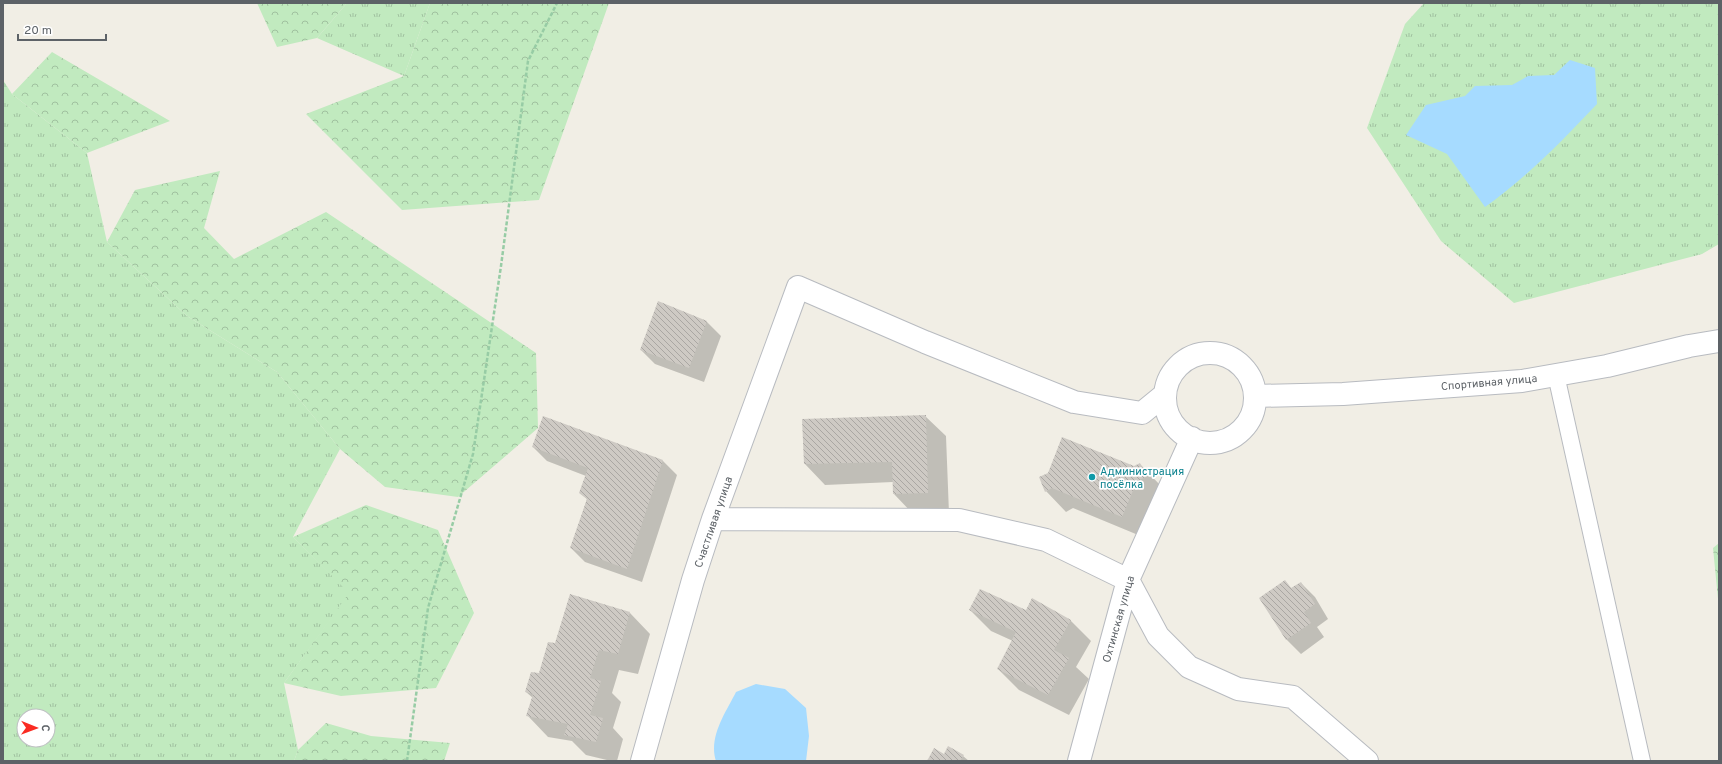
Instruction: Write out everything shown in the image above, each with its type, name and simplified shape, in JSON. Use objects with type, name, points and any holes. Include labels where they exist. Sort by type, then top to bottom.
[{"type":"street","name":"Счастливая улица","points":[[642,761],[691,588],[713,519],[798,287],[925,342],[1074,402],[1142,413],[1164,395]]},
{"type":"street","name":"Спортивная улица","points":[[1255,396],[1343,394],[1522,380],[1607,366],[1689,346],[1719,341]]},
{"type":"street","points":[[1207,352],[1228,356],[1246,369],[1255,389],[1255,396],[1254,411],[1243,430],[1224,441],[1202,443],[1182,434],[1168,417],[1164,395],[1171,374],[1186,359],[1207,352]]},
{"type":"street","name":"Охтинская улица","points":[[1080,761],[1128,580],[1192,438]]},
{"type":"street","points":[[713,519],[959,520],[1046,540],[1128,580],[1158,636],[1189,667],[1238,689],[1293,697],[1367,761]]},
{"type":"lane","points":[[1556,375],[1642,761]]},
{"type":"path","points":[[406,761],[428,608],[473,454],[501,266],[528,61],[557,3]]},
{"type":"green space","points":[[257,3],[347,3],[317,38],[277,47]]},
{"type":"green space","points":[[347,3],[430,3],[404,76],[317,38]]},
{"type":"green space","points":[[430,3],[609,3],[539,200],[402,210],[306,114],[404,76]]},
{"type":"green space","points":[[1424,3],[1719,3],[1719,244],[1702,254],[1514,303],[1441,241],[1367,128],[1405,24]]},
{"type":"green space","points":[[52,52],[170,121],[87,153],[12,94]]},
{"type":"green space","points":[[3,80],[12,94],[87,153],[107,242],[187,316],[277,372],[340,449],[293,537],[350,593],[284,683],[298,750],[294,761],[3,761]]},
{"type":"green space","points":[[220,171],[204,228],[234,259],[326,212],[536,353],[538,428],[458,497],[385,487],[340,449],[277,372],[187,316],[107,242],[135,190]]},
{"type":"green space","points":[[366,505],[438,530],[474,613],[436,688],[341,696],[284,683],[349,593],[293,537]]},
{"type":"green space","points":[[1719,543],[1719,609],[1713,548]]},
{"type":"green space","points":[[326,723],[371,736],[450,743],[444,761],[294,761],[298,750]]},
{"type":"water","points":[[1570,60],[1595,68],[1597,104],[1530,171],[1485,207],[1447,154],[1406,135],[1426,105],[1465,96],[1475,86],[1512,85],[1528,76],[1554,75]]},
{"type":"water","points":[[756,684],[785,689],[806,708],[809,736],[806,761],[716,761],[714,743],[716,734],[736,692]]},
{"type":"building","points":[[658,301],[707,321],[689,368],[640,350]]},
{"type":"building","points":[[926,415],[928,493],[893,494],[892,462],[804,464],[802,419]]},
{"type":"building","points":[[543,416],[663,460],[627,569],[570,548],[587,499],[579,493],[588,468],[532,447]]},
{"type":"building","name":"Администрация посёлка","points":[[1062,437],[1134,466],[1140,463],[1146,477],[1137,481],[1122,517],[1052,488],[1045,492],[1039,477],[1048,473]]},
{"type":"building","points":[[1285,580],[1291,588],[1301,582],[1315,604],[1304,612],[1311,623],[1286,640],[1259,598]]},
{"type":"building","points":[[980,589],[1026,610],[1032,598],[1071,620],[1054,650],[1069,658],[1048,695],[997,669],[1016,632],[969,610]]},
{"type":"building","points":[[570,594],[630,612],[618,654],[599,650],[590,678],[601,681],[590,715],[603,718],[596,742],[564,735],[568,724],[526,716],[533,694],[525,692],[531,672],[539,673],[548,642],[555,643]]},
{"type":"building","points":[[948,746],[964,755],[960,761],[927,761],[934,748],[944,754]]},
{"type":"place","name":"Администрация посёлка","points":[[1092,477]]}]
